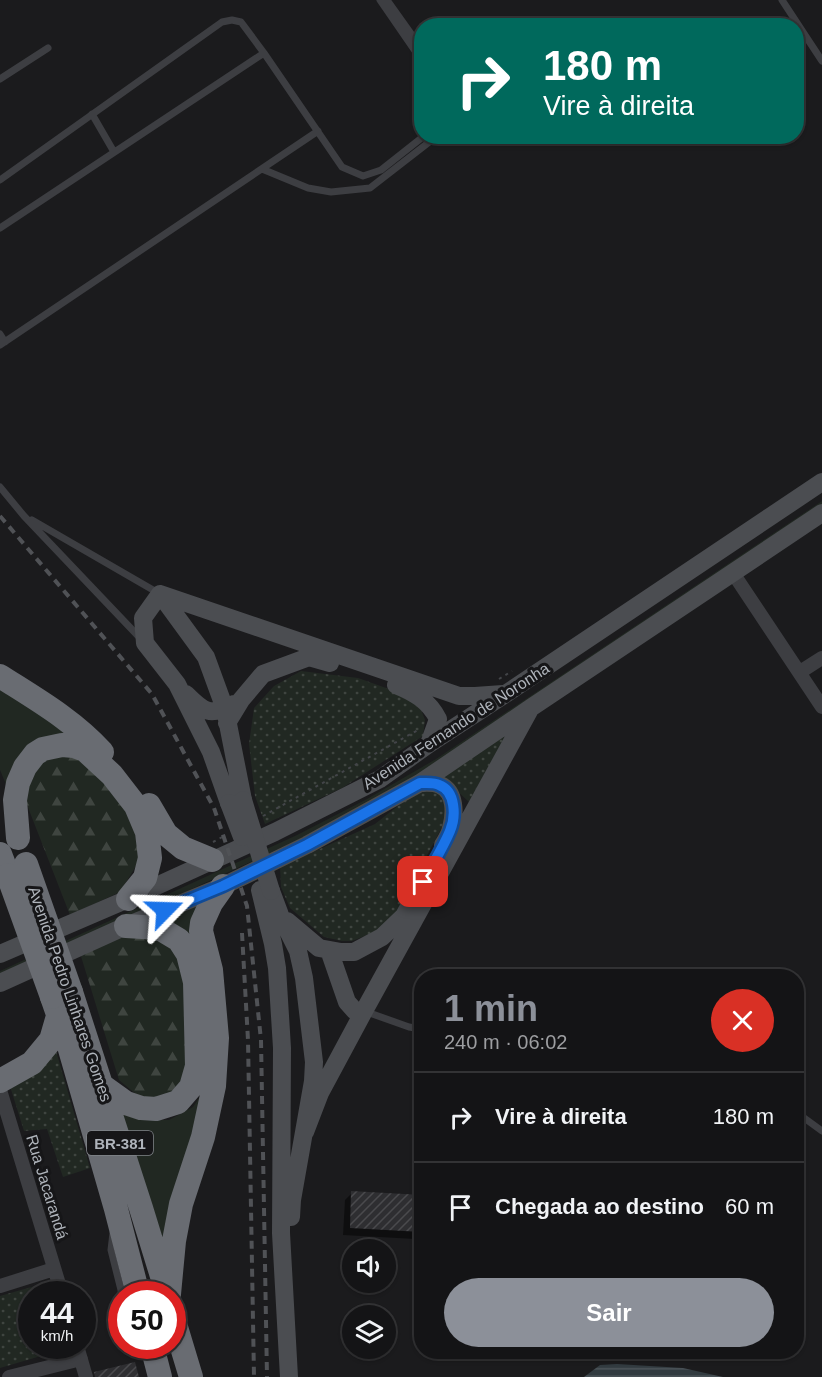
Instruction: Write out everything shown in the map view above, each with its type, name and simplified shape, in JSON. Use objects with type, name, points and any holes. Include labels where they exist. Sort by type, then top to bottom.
[{"type":"highway","points":[[0,676],[60,714],[92,740],[149,804],[166,834],[183,848],[212,860]]},
{"type":"highway","points":[[18,838],[15,800],[18,783],[25,766],[35,754],[43,749],[62,745],[85,750],[112,775],[136,806],[147,832],[150,858],[145,878],[128,898]]},
{"type":"highway","name":"Avenida Pedro Linhares Gomes","points":[[0,798],[18,838],[11,864],[60,1002],[101,1085],[164,1281]]},
{"type":"highway","points":[[169,1281],[181,1204],[203,1137],[214,1086],[217,1038],[211,970],[201,923],[223,886]]},
{"type":"highway","points":[[101,1085],[126,1103],[141,1108],[156,1109],[178,1102],[191,1087],[197,1066],[195,982],[188,954],[179,940],[159,928],[126,926]]},
{"type":"highway","points":[[0,1081],[32,1062],[51,1040],[60,1002]]},
{"type":"highway","name":"Avenida Pedro Linhares Gomes","points":[[60,1002],[69,1046],[135,1281]]},
{"type":"highway","points":[[155,1359],[160,1377]]},
{"type":"highway","points":[[186,1359],[191,1377]]},
{"type":"main road","name":"Avenida Fernando de Noronha","points":[[0,954],[275,832],[380,779],[429,744],[822,483]]},
{"type":"main road","name":"Avenida Fernando de Noronha","points":[[0,983],[126,926],[223,886],[307,845],[420,783],[822,513]]},
{"type":"main road","points":[[160,594],[459,696],[507,693]]},
{"type":"main road","points":[[160,594],[143,618],[145,643],[177,684],[200,708],[213,712],[231,711],[263,675],[309,657],[362,672],[414,692],[432,708],[438,719],[429,744]]},
{"type":"main road","points":[[160,594],[206,657],[231,711],[236,801]]},
{"type":"main road","points":[[177,684],[236,801],[265,891],[277,968],[282,1048],[281,1233],[289,1377]]},
{"type":"main road","points":[[305,1132],[321,1093],[364,1011],[532,707]]},
{"type":"main road","points":[[277,968],[298,951],[324,949],[354,952],[382,937],[404,916],[451,830],[454,809],[451,796],[446,788],[438,784],[420,783]]},
{"type":"main road","points":[[265,891],[298,951],[304,978],[314,1062],[314,1081],[292,1200],[285,1288]]},
{"type":"main road","points":[[280,915],[324,949],[347,1002],[355,1011],[364,1011]]},
{"type":"main road","points":[[282,1048],[314,1062],[326,1062],[341,1056]]},
{"type":"street","points":[[733,573],[822,707]]},
{"type":"street","points":[[800,672],[822,658]]},
{"type":"street","name":"Rua Jacarandá","points":[[0,1090],[58,1281]]},
{"type":"street","points":[[0,1286],[54,1269]]},
{"type":"street","points":[[9,1377],[81,1359],[86,1377]]},
{"type":"lane","points":[[380,0],[414,49]]},
{"type":"lane","points":[[387,0],[414,38]]},
{"type":"lane","points":[[782,0],[794,18]]},
{"type":"lane","points":[[0,180],[222,22],[232,20],[241,22],[342,167],[363,177],[381,170],[414,144]]},
{"type":"lane","points":[[804,34],[822,61]]},
{"type":"lane","points":[[0,79],[48,48]]},
{"type":"lane","points":[[0,228],[264,53]]},
{"type":"lane","points":[[92,114],[114,152]]},
{"type":"lane","points":[[0,334],[3,344],[318,131]]},
{"type":"lane","points":[[262,169],[308,188],[331,192],[370,188],[427,144]]},
{"type":"lane","points":[[0,488],[145,643]]},
{"type":"lane","points":[[24,516],[160,594]]},
{"type":"lane","points":[[364,1011],[414,1028]]},
{"type":"lane","points":[[804,1118],[822,1131]]},
{"type":"lane","points":[[116,1209],[111,1250],[119,1281]]},
{"type":"green space","points":[[822,501],[822,509],[405,786],[294,842],[0,977],[0,971],[297,835],[367,799],[436,759]]},
{"type":"green space","points":[[301,671],[358,678],[400,693],[420,707],[425,720],[423,736],[342,788],[265,824],[255,796],[249,744],[254,708],[274,686]]},
{"type":"green space","points":[[0,684],[81,736],[7,787],[0,770]]},
{"type":"green space","points":[[511,727],[469,802],[437,772]]},
{"type":"green space","points":[[84,755],[141,829],[139,861],[120,892],[70,915],[22,792],[37,757]]},
{"type":"green space","points":[[418,790],[437,792],[448,807],[442,827],[397,912],[380,930],[352,941],[324,937],[290,908],[281,887],[280,867],[375,824]]},
{"type":"green space","points":[[201,903],[196,925],[209,997],[211,1063],[208,1088],[199,1125],[189,1162],[172,1209],[169,1256],[117,1106],[132,1115],[151,1120],[169,1120],[193,1107],[205,1089],[208,1024],[202,972],[192,948],[173,929],[158,923]]},
{"type":"green space","points":[[133,927],[177,945],[191,985],[186,1086],[157,1101],[137,1095],[119,1080],[80,953]]},
{"type":"green space","points":[[54,1044],[90,1168],[63,1177],[47,1129],[24,1131],[9,1083]]},
{"type":"green space","points":[[18,1291],[18,1359],[31,1359],[0,1368],[0,1296]]},
{"type":"shaded area","points":[[600,1365],[683,1368],[723,1377],[584,1377]]},
{"type":"building","points":[[351,1191],[414,1195],[414,1232],[350,1228]]},
{"type":"building","points":[[135,1362],[139,1377],[95,1377],[94,1372]]},
{"type":"railway","points":[[0,516],[152,694],[214,808],[247,906],[261,1040],[267,1377]]},
{"type":"railway","points":[[242,933],[248,1040],[254,1377]]},
{"type":"route","points":[[165,910],[223,886],[307,845],[420,783],[438,784],[446,788],[451,796],[454,809],[451,830],[423,882]]}]
